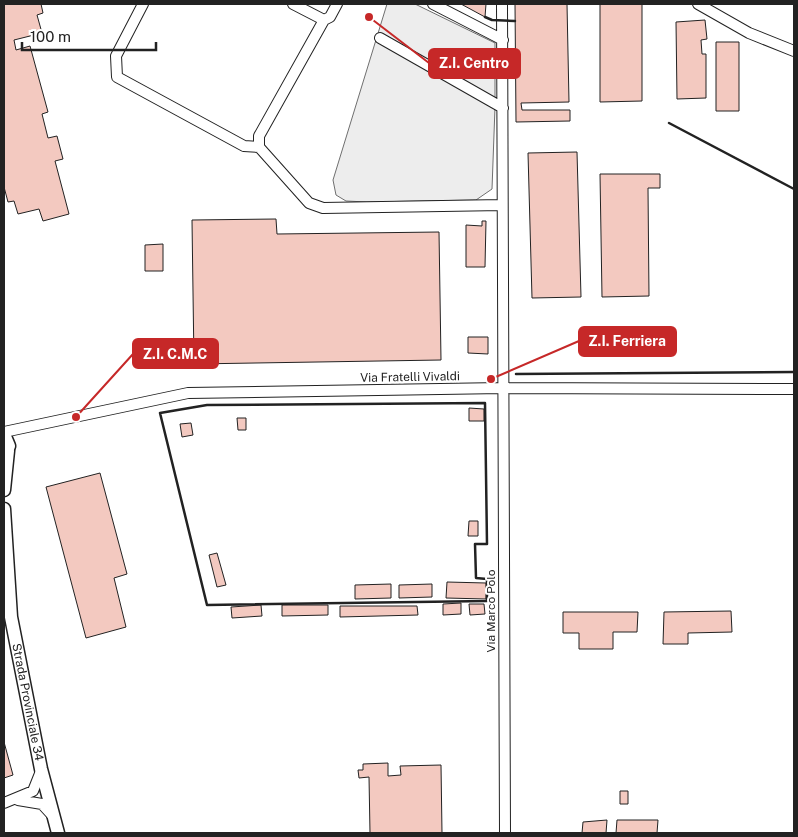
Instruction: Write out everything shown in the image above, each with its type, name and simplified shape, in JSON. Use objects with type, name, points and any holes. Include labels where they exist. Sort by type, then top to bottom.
[{"type":"main road","points":[[4,490],[6,444]]},
{"type":"main road","name":"Strada Provinciale 34","points":[[4,509],[11,617],[42,769],[58,833]]},
{"type":"street","points":[[143,4],[116,56],[117,77],[244,146],[259,147]]},
{"type":"street","points":[[293,4],[324,20]]},
{"type":"street","points":[[337,4],[330,17],[324,20],[259,136],[259,147],[309,203],[324,208],[502,205]]},
{"type":"street","points":[[433,4],[503,40]]},
{"type":"street","name":"Via Marco Polo","points":[[502,4],[505,833]]},
{"type":"street","points":[[698,4],[749,33],[794,51]]},
{"type":"street","points":[[380,38],[503,108]]},
{"type":"street","points":[[492,125],[503,131]]},
{"type":"street","name":"Via Fratelli Vivaldi","points":[[6,444],[30,426],[188,393],[502,388],[794,390]]},
{"type":"street","points":[[6,444],[30,426]]},
{"type":"street","points":[[4,803],[17,800],[33,791],[42,769]]},
{"type":"street","points":[[17,800],[42,804],[54,816]]},
{"type":"shaded area","points":[[387,4],[415,4],[495,43],[492,189],[476,200],[367,202],[346,201],[336,195],[333,180]]},
{"type":"building","points":[[4,4],[41,4],[43,13],[37,15],[42,33],[14,40],[16,50],[30,46],[48,112],[42,114],[48,138],[57,136],[63,159],[55,161],[69,214],[43,221],[39,209],[18,214],[14,201],[8,202],[4,187]]},
{"type":"building","points":[[461,4],[486,4],[485,17]]},
{"type":"building","points":[[515,4],[567,4],[569,102],[521,103],[522,110],[570,110],[570,121],[516,122]]},
{"type":"building","points":[[600,4],[642,4],[642,101],[600,102]]},
{"type":"building","points":[[705,20],[707,39],[701,40],[702,54],[706,54],[706,98],[677,99],[676,22]]},
{"type":"building","points":[[716,42],[739,42],[739,111],[716,111]]},
{"type":"building","points":[[577,152],[581,297],[532,298],[528,153]]},
{"type":"building","points":[[600,174],[660,174],[660,188],[648,188],[649,296],[602,297]]},
{"type":"building","points":[[276,219],[277,234],[439,232],[441,360],[194,364],[192,220]]},
{"type":"building","points":[[482,221],[486,221],[485,267],[466,267],[466,225],[482,226]]},
{"type":"building","points":[[163,244],[163,271],[145,271],[145,245]]},
{"type":"building","points":[[468,337],[488,337],[488,354],[468,353]]},
{"type":"building","points":[[469,408],[484,409],[484,421],[469,421]]},
{"type":"building","points":[[237,418],[246,418],[246,430],[238,430]]},
{"type":"building","points":[[191,423],[193,435],[182,437],[180,424]]},
{"type":"building","points":[[100,473],[127,574],[114,578],[126,627],[86,638],[46,487]]},
{"type":"building","points":[[469,521],[478,521],[478,536],[468,536]]},
{"type":"building","points":[[217,553],[226,585],[217,587],[209,555]]},
{"type":"building","points":[[447,582],[486,583],[486,599],[446,598]]},
{"type":"building","points":[[391,584],[391,598],[355,599],[355,585]]},
{"type":"building","points":[[432,584],[432,597],[399,598],[399,585]]},
{"type":"building","points":[[461,603],[461,614],[443,615],[443,604]]},
{"type":"building","points":[[469,604],[484,604],[485,614],[470,615]]},
{"type":"building","points":[[261,605],[262,616],[232,618],[231,607]]},
{"type":"building","points":[[282,605],[328,605],[328,615],[282,616]]},
{"type":"building","points":[[340,606],[417,606],[418,615],[340,617]]},
{"type":"building","points":[[731,611],[732,632],[688,633],[688,644],[663,644],[664,612]]},
{"type":"building","points":[[563,612],[638,612],[637,632],[613,632],[613,649],[579,649],[579,633],[563,633]]},
{"type":"building","points":[[4,742],[13,775],[4,778]]},
{"type":"building","points":[[388,763],[388,776],[401,775],[400,766],[441,765],[442,833],[370,833],[369,777],[359,778],[358,770],[363,770],[363,764]]},
{"type":"building","points":[[620,791],[628,791],[628,804],[620,804]]},
{"type":"building","points":[[607,820],[606,833],[582,833],[583,822]]},
{"type":"building","points":[[617,820],[658,820],[657,833],[616,833]]},
{"type":"wall","points":[[485,17],[492,20],[515,21]]},
{"type":"wall","points":[[669,123],[794,189]]},
{"type":"wall","points":[[516,374],[794,372]]},
{"type":"wall","points":[[485,403],[487,544],[475,544],[476,578],[487,579],[487,601],[207,605],[160,413],[207,405],[485,403]]},
{"type":"place","name":"Z.I. Centro","points":[[369,17]]},
{"type":"place","name":"Z.I. Ferriera","points":[[491,379]]},
{"type":"place","name":"Z.I. C.M.C","points":[[76,417]]}]
